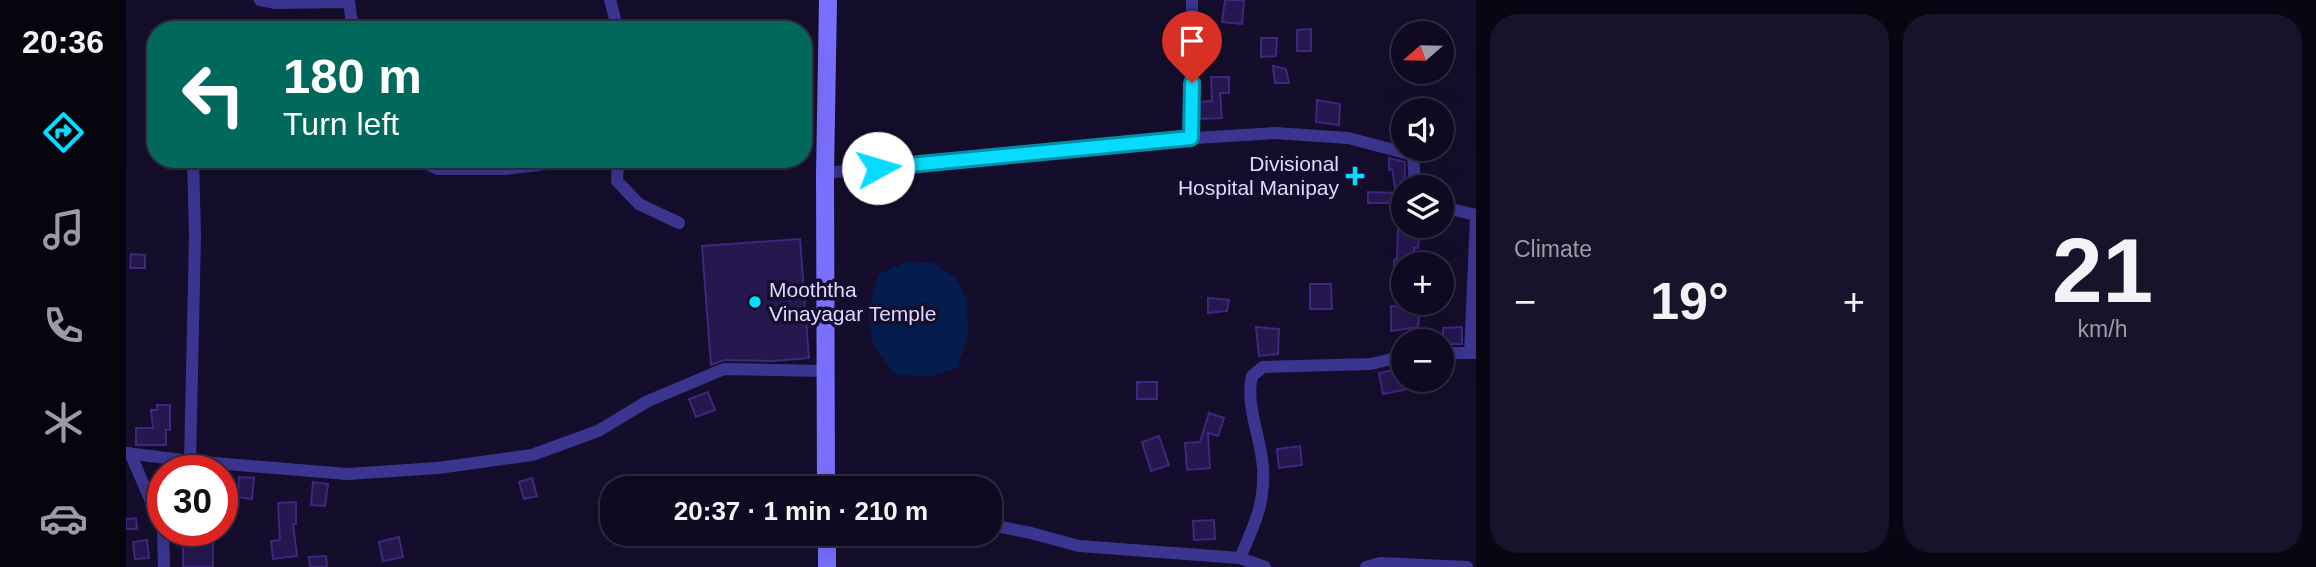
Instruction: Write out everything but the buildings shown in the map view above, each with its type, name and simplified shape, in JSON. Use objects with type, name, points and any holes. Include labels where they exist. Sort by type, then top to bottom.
[{"type":"main road","points":[[826,476],[824,371],[828,0]]},
{"type":"main road","points":[[827,546],[827,567]]},
{"type":"street","points":[[260,0],[276,3],[349,2],[352,21]]},
{"type":"street","points":[[610,0],[616,21]]},
{"type":"street","points":[[1191,138],[1192,0]]},
{"type":"street","points":[[825,173],[1191,138],[1275,133],[1348,138],[1413,155],[1414,175]]},
{"type":"street","points":[[190,455],[195,237],[193,168]]},
{"type":"street","points":[[436,168],[514,168]]},
{"type":"street","points":[[618,168],[617,181],[639,204],[679,223]]},
{"type":"street","points":[[1454,210],[1476,216],[1473,353],[1454,353]]},
{"type":"street","points":[[1240,558],[1261,510],[1263,468],[1249,390],[1252,376],[1263,367],[1371,364],[1391,359]]},
{"type":"street","points":[[238,465],[347,474],[438,468],[532,455],[598,431],[648,401],[724,369],[824,371]]},
{"type":"street","points":[[128,453],[147,455]]},
{"type":"street","points":[[128,453],[147,495]]},
{"type":"street","points":[[1002,527],[1079,546],[1240,558],[1265,567]]},
{"type":"street","points":[[163,546],[163,567]]},
{"type":"street","points":[[1366,567],[1380,563],[1467,567]]},
{"type":"water","points":[[906,262],[934,263],[956,278],[967,300],[968,336],[957,368],[927,377],[895,374],[873,345],[868,311],[879,274]]},
{"type":"place","name":"Divisional Hospital Manipay","points":[[1355,176]]},
{"type":"place","name":"Mooththa Vinayagar Temple","points":[[755,302]]},
{"type":"route","points":[[878,168],[1191,138],[1192,83]]}]
